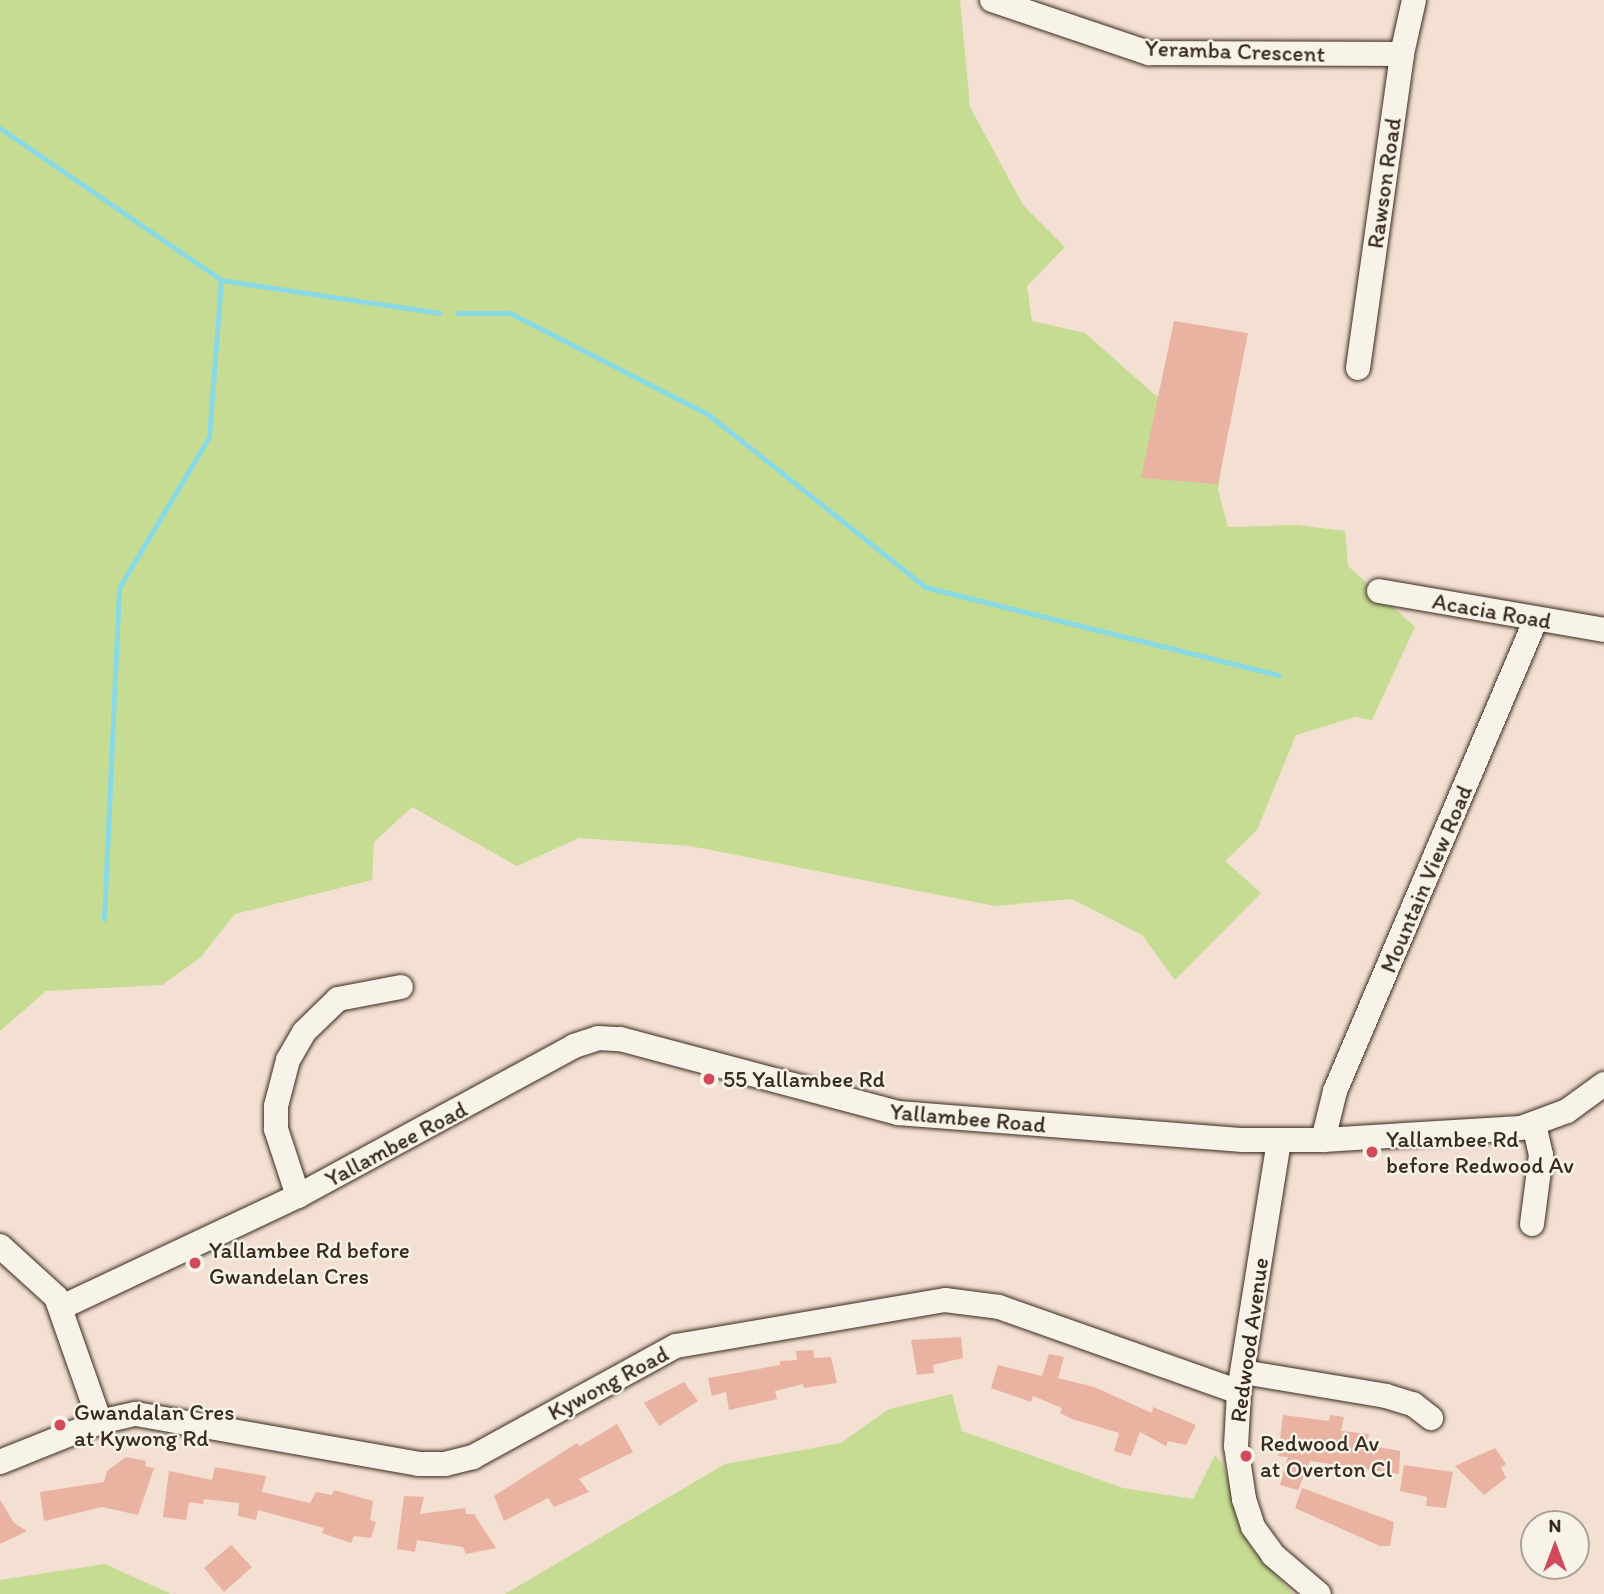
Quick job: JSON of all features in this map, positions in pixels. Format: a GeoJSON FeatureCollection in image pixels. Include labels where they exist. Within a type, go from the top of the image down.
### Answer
{"type":"FeatureCollection","features":[{"type":"Feature","properties":{"kind":"street","name":"Yeramba Crescent"},"geometry":{"type":"LineString","coordinates":[[992,0],[1149,53],[1402,54]]}},
{"type":"Feature","properties":{"kind":"street","name":"Rawson Road"},"geometry":{"type":"LineString","coordinates":[[1358,368],[1402,54],[1415,0]]}},
{"type":"Feature","properties":{"kind":"street","name":"Acacia Road"},"geometry":{"type":"LineString","coordinates":[[1379,591],[1604,630]]}},
{"type":"Feature","properties":{"kind":"street","name":"Mountain View Road"},"geometry":{"type":"LineString","coordinates":[[1323,1140],[1335,1091],[1536,619]]}},
{"type":"Feature","properties":{"kind":"street"},"geometry":{"type":"LineString","coordinates":[[298,1196],[276,1129],[276,1106],[288,1060],[304,1032],[338,999],[401,987]]}},
{"type":"Feature","properties":{"kind":"street","name":"Yallambee Road"},"geometry":{"type":"LineString","coordinates":[[62,1307],[298,1196],[574,1046],[609,1037],[898,1113],[1279,1141],[1534,1125],[1567,1111],[1604,1084]]}},
{"type":"Feature","properties":{"kind":"street"},"geometry":{"type":"LineString","coordinates":[[1532,1224],[1541,1155],[1534,1125]]}},
{"type":"Feature","properties":{"kind":"street","name":"Redwood Avenue"},"geometry":{"type":"LineString","coordinates":[[1279,1141],[1241,1382],[1239,1474],[1253,1527],[1282,1563],[1319,1594]]}},
{"type":"Feature","properties":{"kind":"street"},"geometry":{"type":"LineString","coordinates":[[0,1246],[47,1285],[62,1307],[100,1422]]}},
{"type":"Feature","properties":{"kind":"street","name":"Kywong Road"},"geometry":{"type":"LineString","coordinates":[[0,1462],[100,1422],[149,1415],[419,1464],[444,1464],[473,1457],[676,1346],[945,1300],[999,1307],[1241,1382],[1386,1395],[1413,1404],[1431,1418]]}},
{"type":"Feature","properties":{"kind":"green space"},"geometry":{"type":"Polygon","coordinates":[[[0,0],[960,0],[970,107],[1023,205],[1065,247],[1027,286],[1032,321],[1085,333],[1155,395],[1228,421],[1218,490],[1228,527],[1297,525],[1345,531],[1348,566],[1415,627],[1372,720],[1355,717],[1296,735],[1257,830],[1225,861],[1261,893],[1175,980],[1142,935],[1072,899],[995,906],[690,846],[579,838],[517,866],[412,807],[374,842],[372,880],[235,914],[200,958],[162,985],[46,991],[0,1031],[0,0]]]}},
{"type":"Feature","properties":{"kind":"green space"},"geometry":{"type":"Polygon","coordinates":[[[952,1394],[962,1431],[1123,1488],[1193,1499],[1215,1455],[1223,1465],[1249,1545],[1293,1594],[505,1594],[725,1464],[841,1443],[889,1409],[952,1394]]]}},
{"type":"Feature","properties":{"kind":"green space"},"geometry":{"type":"Polygon","coordinates":[[[105,1564],[171,1594],[0,1594],[0,1580],[105,1564]]]}},
{"type":"Feature","properties":{"kind":"building"},"geometry":{"type":"Polygon","coordinates":[[[1174,321],[1248,333],[1218,484],[1141,478],[1174,321]]]}},
{"type":"Feature","properties":{"kind":"building"},"geometry":{"type":"Polygon","coordinates":[[[961,1337],[963,1358],[933,1365],[934,1373],[917,1375],[911,1340],[961,1337]]]}},
{"type":"Feature","properties":{"kind":"building"},"geometry":{"type":"Polygon","coordinates":[[[813,1350],[814,1358],[831,1357],[837,1383],[804,1388],[803,1384],[775,1391],[777,1399],[729,1410],[726,1392],[712,1396],[708,1378],[780,1365],[780,1361],[797,1360],[796,1351],[813,1350]]]}},
{"type":"Feature","properties":{"kind":"building"},"geometry":{"type":"Polygon","coordinates":[[[1049,1354],[1064,1357],[1058,1378],[1094,1387],[1152,1413],[1153,1407],[1196,1425],[1186,1445],[1168,1441],[1166,1446],[1140,1432],[1131,1456],[1114,1451],[1119,1433],[1072,1419],[1060,1413],[1062,1408],[1033,1396],[1031,1402],[991,1388],[998,1365],[1042,1376],[1049,1354]]]}},
{"type":"Feature","properties":{"kind":"building"},"geometry":{"type":"Polygon","coordinates":[[[684,1382],[698,1401],[659,1426],[644,1403],[684,1382]]]}},
{"type":"Feature","properties":{"kind":"building"},"geometry":{"type":"Polygon","coordinates":[[[1283,1415],[1329,1421],[1330,1415],[1344,1417],[1341,1431],[1369,1434],[1367,1445],[1400,1451],[1399,1474],[1310,1461],[1298,1490],[1280,1485],[1288,1457],[1278,1456],[1283,1415]]]}},
{"type":"Feature","properties":{"kind":"building"},"geometry":{"type":"Polygon","coordinates":[[[617,1424],[633,1452],[579,1479],[589,1492],[554,1507],[548,1498],[504,1521],[494,1496],[577,1443],[580,1446],[617,1424]]]}},
{"type":"Feature","properties":{"kind":"building"},"geometry":{"type":"Polygon","coordinates":[[[1495,1448],[1506,1464],[1501,1467],[1506,1478],[1484,1495],[1455,1466],[1495,1448]]]}},
{"type":"Feature","properties":{"kind":"building"},"geometry":{"type":"Polygon","coordinates":[[[126,1457],[146,1461],[145,1466],[154,1468],[138,1515],[102,1507],[44,1521],[40,1492],[104,1482],[107,1471],[126,1457]]]}},
{"type":"Feature","properties":{"kind":"building"},"geometry":{"type":"Polygon","coordinates":[[[1404,1465],[1453,1472],[1446,1508],[1426,1506],[1427,1497],[1400,1491],[1404,1465]]]}},
{"type":"Feature","properties":{"kind":"building"},"geometry":{"type":"Polygon","coordinates":[[[215,1467],[266,1476],[262,1492],[310,1503],[316,1492],[332,1495],[334,1490],[373,1501],[370,1520],[376,1522],[371,1538],[354,1536],[351,1543],[322,1533],[324,1528],[258,1510],[256,1520],[238,1516],[239,1503],[204,1499],[203,1504],[189,1502],[186,1520],[163,1517],[169,1471],[212,1480],[215,1467]]]}},
{"type":"Feature","properties":{"kind":"building"},"geometry":{"type":"Polygon","coordinates":[[[1302,1488],[1394,1522],[1390,1546],[1380,1546],[1295,1508],[1302,1488]]]}},
{"type":"Feature","properties":{"kind":"building"},"geometry":{"type":"Polygon","coordinates":[[[404,1496],[424,1497],[420,1514],[465,1508],[466,1514],[474,1514],[496,1548],[466,1554],[463,1547],[417,1540],[415,1552],[397,1549],[404,1496]]]}},
{"type":"Feature","properties":{"kind":"building"},"geometry":{"type":"Polygon","coordinates":[[[0,1500],[14,1523],[27,1531],[0,1544],[0,1500]]]}},
{"type":"Feature","properties":{"kind":"building"},"geometry":{"type":"Polygon","coordinates":[[[231,1545],[252,1567],[224,1592],[204,1568],[231,1545]]]}},
{"type":"Feature","properties":{"kind":"waterway"},"geometry":{"type":"LineString","coordinates":[[0,128],[221,280],[440,313]]}},
{"type":"Feature","properties":{"kind":"waterway"},"geometry":{"type":"LineString","coordinates":[[104,919],[119,588],[209,437],[221,280]]}},
{"type":"Feature","properties":{"kind":"waterway"},"geometry":{"type":"LineString","coordinates":[[457,313],[510,313],[709,415],[925,587],[1279,675]]}},
{"type":"Feature","properties":{"kind":"place","name":"55 Yallambee Rd"},"geometry":{"type":"Point","coordinates":[709,1079]}},
{"type":"Feature","properties":{"kind":"place","name":"Yallambee Rd before Redwood Av"},"geometry":{"type":"Point","coordinates":[1372,1152]}},
{"type":"Feature","properties":{"kind":"place","name":"Yallambee Rd before Gwandelan Cres"},"geometry":{"type":"Point","coordinates":[195,1263]}},
{"type":"Feature","properties":{"kind":"place","name":"Gwandalan Cres at Kywong Rd"},"geometry":{"type":"Point","coordinates":[60,1425]}},
{"type":"Feature","properties":{"kind":"place","name":"Redwood Av at Overton Cl"},"geometry":{"type":"Point","coordinates":[1246,1456]}}]}
